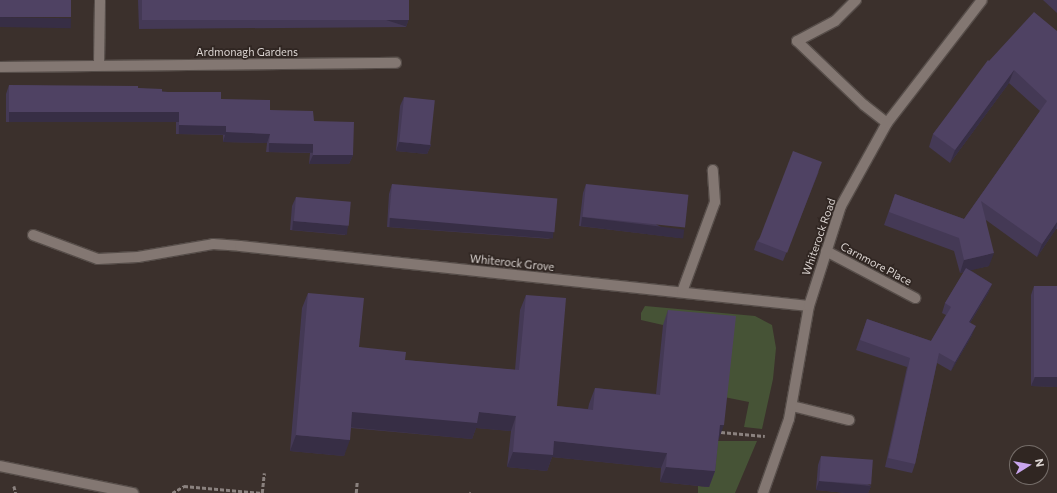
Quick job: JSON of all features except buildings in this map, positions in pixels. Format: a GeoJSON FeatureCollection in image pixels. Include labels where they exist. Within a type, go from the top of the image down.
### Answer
{"type":"FeatureCollection","features":[{"type":"Feature","properties":{"kind":"street"},"geometry":{"type":"LineString","coordinates":[[99,65],[100,0]]}},
{"type":"Feature","properties":{"kind":"street"},"geometry":{"type":"LineString","coordinates":[[856,0],[835,21],[796,41],[864,105],[887,123]]}},
{"type":"Feature","properties":{"kind":"street","name":"Whiterock Road"},"geometry":{"type":"LineString","coordinates":[[763,493],[783,437],[792,406],[809,306],[841,206],[887,123],[982,0]]}},
{"type":"Feature","properties":{"kind":"street","name":"Ardmonagh Gardens"},"geometry":{"type":"LineString","coordinates":[[0,67],[396,63]]}},
{"type":"Feature","properties":{"kind":"street"},"geometry":{"type":"LineString","coordinates":[[682,292],[715,202],[713,170]]}},
{"type":"Feature","properties":{"kind":"street","name":"Whiterock Grove"},"geometry":{"type":"LineString","coordinates":[[33,234],[98,259],[138,257],[213,244],[809,306]]}},
{"type":"Feature","properties":{"kind":"street","name":"Carnmore Place"},"geometry":{"type":"LineString","coordinates":[[826,251],[915,298]]}},
{"type":"Feature","properties":{"kind":"street"},"geometry":{"type":"LineString","coordinates":[[792,406],[849,420]]}},
{"type":"Feature","properties":{"kind":"street"},"geometry":{"type":"LineString","coordinates":[[0,466],[133,493]]}},
{"type":"Feature","properties":{"kind":"path"},"geometry":{"type":"LineString","coordinates":[[721,432],[783,437]]}},
{"type":"Feature","properties":{"kind":"path"},"geometry":{"type":"LineString","coordinates":[[172,493],[184,486],[263,493],[264,473]]}},
{"type":"Feature","properties":{"kind":"path"},"geometry":{"type":"LineString","coordinates":[[356,493],[357,481]]}},
{"type":"Feature","properties":{"kind":"green space"},"geometry":{"type":"Polygon","coordinates":[[[645,306],[755,316],[772,325],[776,348],[773,379],[762,429],[744,427],[749,402],[724,397],[730,332],[663,325],[641,320],[641,313],[645,306]]]}},
{"type":"Feature","properties":{"kind":"green space"},"geometry":{"type":"Polygon","coordinates":[[[714,441],[757,441],[735,493],[698,493],[698,486],[709,487],[714,441]]]}}]}
